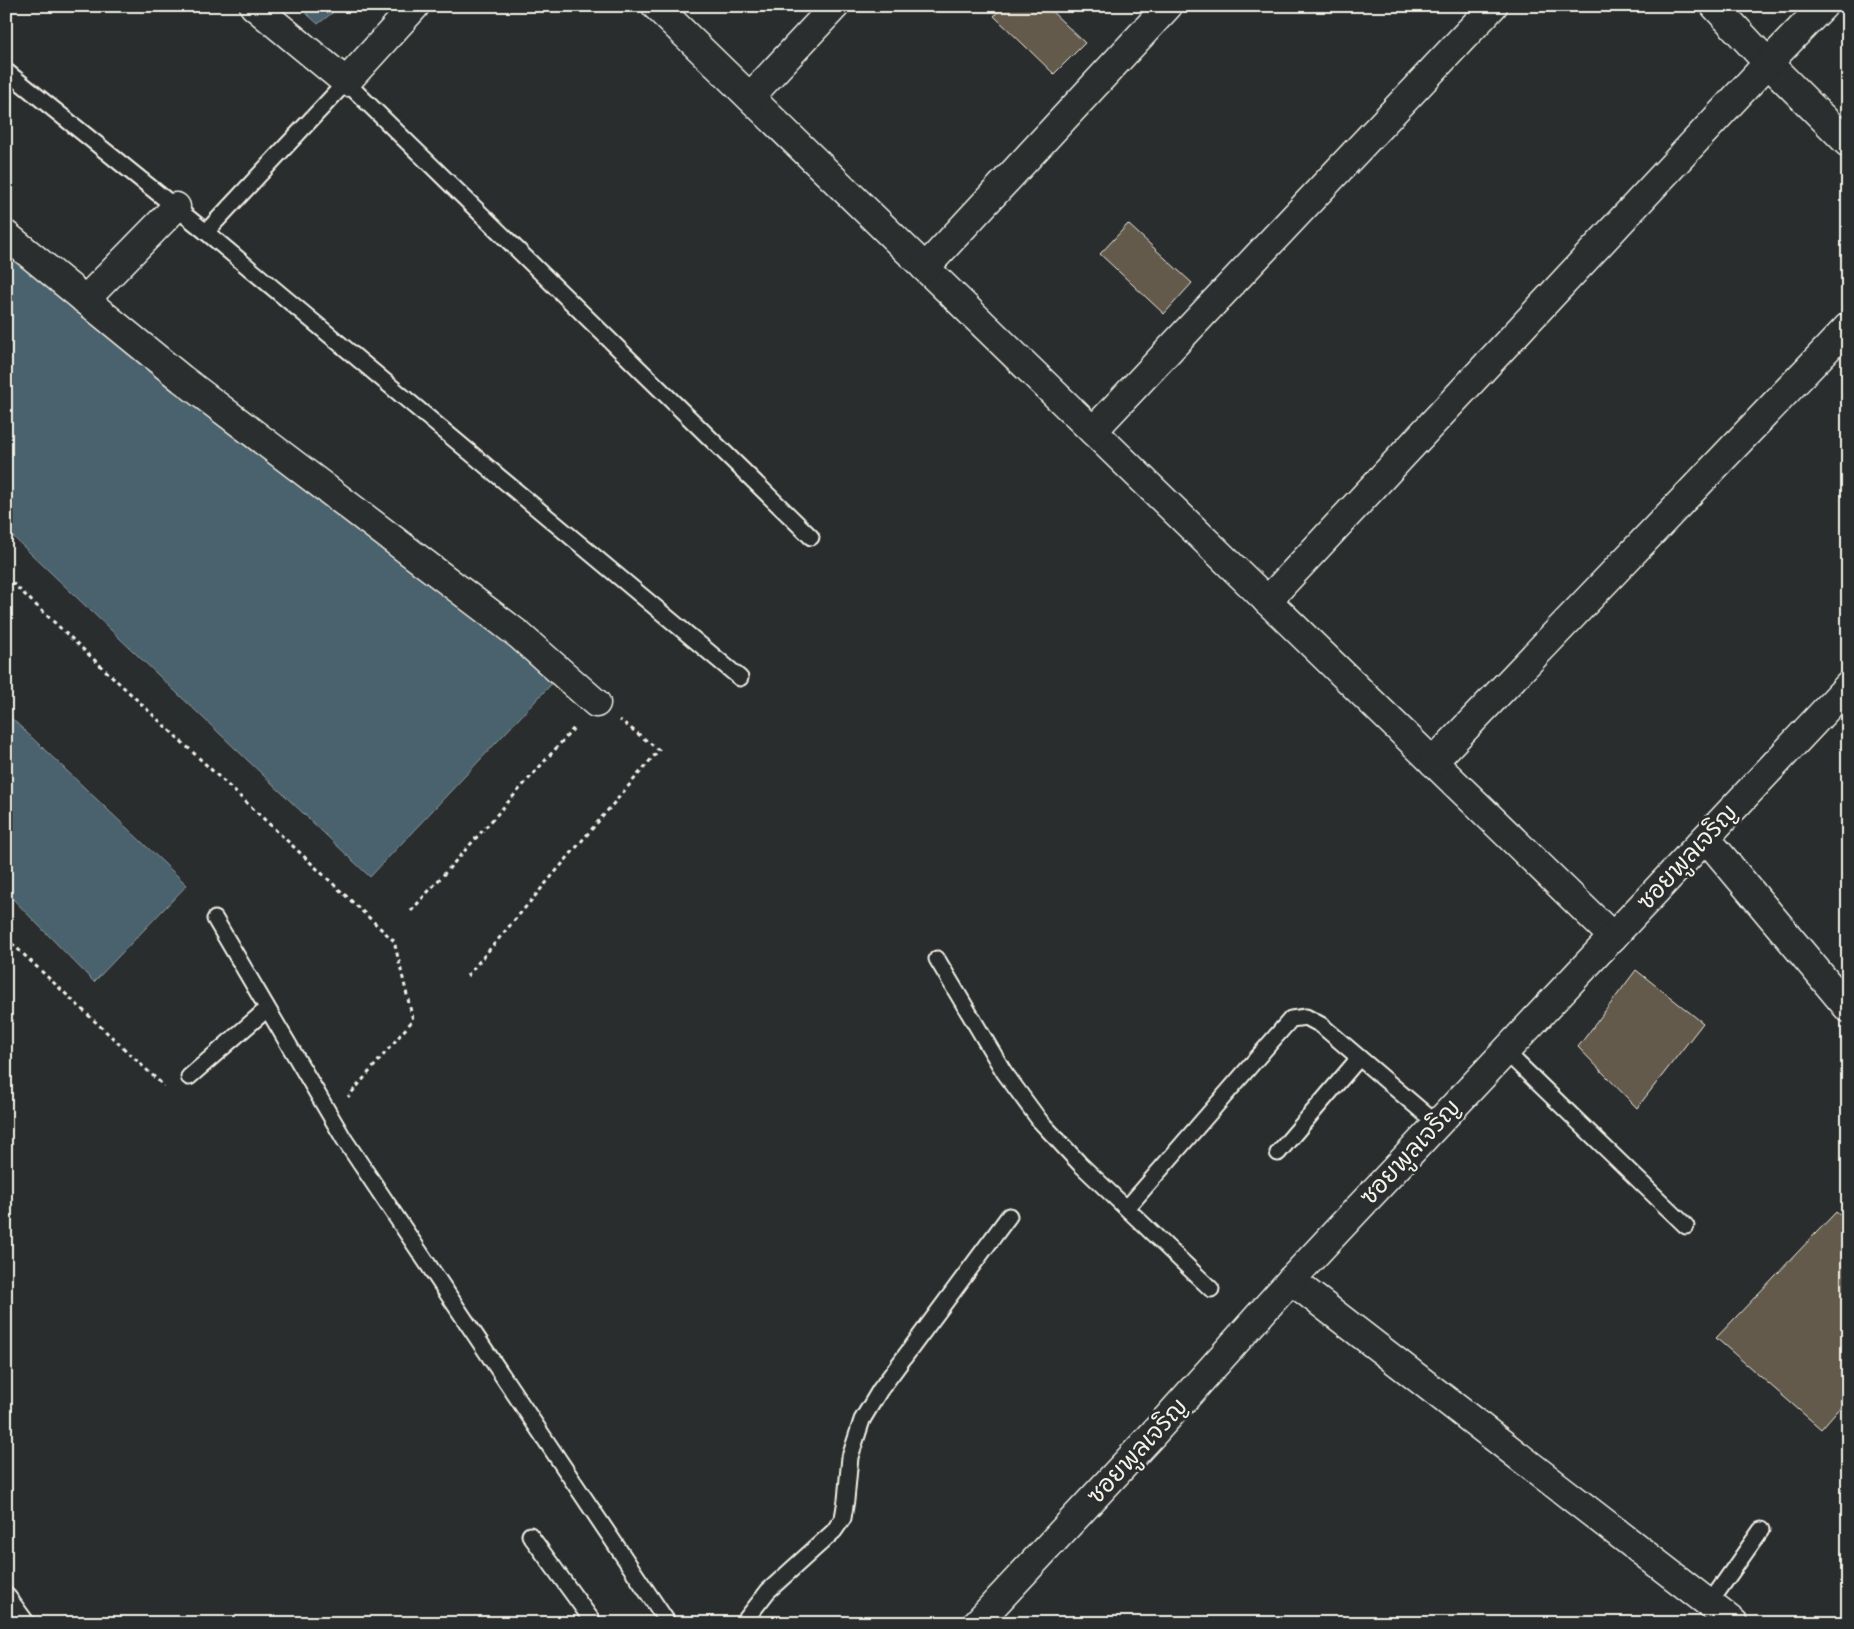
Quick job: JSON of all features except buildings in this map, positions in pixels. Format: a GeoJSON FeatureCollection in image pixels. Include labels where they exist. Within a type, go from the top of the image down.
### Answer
{"type":"FeatureCollection","features":[{"type":"Feature","properties":{"kind":"street"},"geometry":{"type":"LineString","coordinates":[[254,6],[346,82],[414,6]]}},
{"type":"Feature","properties":{"kind":"street"},"geometry":{"type":"LineString","coordinates":[[656,6],[1613,937]]}},
{"type":"Feature","properties":{"kind":"street"},"geometry":{"type":"LineString","coordinates":[[750,97],[835,6]]}},
{"type":"Feature","properties":{"kind":"street"},"geometry":{"type":"LineString","coordinates":[[925,268],[1168,6]]}},
{"type":"Feature","properties":{"kind":"street"},"geometry":{"type":"LineString","coordinates":[[1093,431],[1493,6]]}},
{"type":"Feature","properties":{"kind":"street"},"geometry":{"type":"LineString","coordinates":[[1715,6],[1768,64],[1848,142]]}},
{"type":"Feature","properties":{"kind":"street"},"geometry":{"type":"LineString","coordinates":[[1267,601],[1824,6]]}},
{"type":"Feature","properties":{"kind":"street"},"geometry":{"type":"LineString","coordinates":[[85,300],[176,207]]}},
{"type":"Feature","properties":{"kind":"street"},"geometry":{"type":"LineString","coordinates":[[6,235],[182,379],[519,635],[596,703]]}},
{"type":"Feature","properties":{"kind":"street"},"geometry":{"type":"LineString","coordinates":[[1433,762],[1848,327]]}},
{"type":"Feature","properties":{"kind":"street","name":"ซอยพูลเจริญ"},"geometry":{"type":"LineString","coordinates":[[977,1623],[1291,1280],[1848,686]]}},
{"type":"Feature","properties":{"kind":"street"},"geometry":{"type":"LineString","coordinates":[[1706,838],[1848,1008]]}},
{"type":"Feature","properties":{"kind":"street"},"geometry":{"type":"LineString","coordinates":[[1291,1280],[1734,1623]]}},
{"type":"Feature","properties":{"kind":"lane"},"geometry":{"type":"LineString","coordinates":[[6,71],[176,207],[740,678]]}},
{"type":"Feature","properties":{"kind":"lane"},"geometry":{"type":"LineString","coordinates":[[206,232],[346,82],[811,537]]}},
{"type":"Feature","properties":{"kind":"lane"},"geometry":{"type":"LineString","coordinates":[[215,918],[344,1138],[668,1623]]}},
{"type":"Feature","properties":{"kind":"lane"},"geometry":{"type":"LineString","coordinates":[[937,959],[1004,1072],[1040,1120],[1080,1164],[1211,1289]]}},
{"type":"Feature","properties":{"kind":"lane"},"geometry":{"type":"LineString","coordinates":[[189,1077],[267,1009]]}},
{"type":"Feature","properties":{"kind":"lane"},"geometry":{"type":"LineString","coordinates":[[1127,1208],[1291,1019],[1306,1017],[1321,1025],[1437,1124]]}},
{"type":"Feature","properties":{"kind":"lane"},"geometry":{"type":"LineString","coordinates":[[1505,1051],[1686,1226]]}},
{"type":"Feature","properties":{"kind":"lane"},"geometry":{"type":"LineString","coordinates":[[1278,1153],[1359,1058]]}},
{"type":"Feature","properties":{"kind":"lane"},"geometry":{"type":"LineString","coordinates":[[743,1623],[768,1591],[834,1531],[843,1518],[850,1457],[862,1420],[880,1390],[1008,1216]]}},
{"type":"Feature","properties":{"kind":"lane"},"geometry":{"type":"LineString","coordinates":[[1709,1604],[1760,1530]]}},
{"type":"Feature","properties":{"kind":"lane"},"geometry":{"type":"LineString","coordinates":[[530,1535],[594,1623]]}},
{"type":"Feature","properties":{"kind":"lane"},"geometry":{"type":"LineString","coordinates":[[6,1594],[27,1623]]}},
{"type":"Feature","properties":{"kind":"path"},"geometry":{"type":"LineString","coordinates":[[6,576],[394,941],[413,1020],[331,1116]]}},
{"type":"Feature","properties":{"kind":"path"},"geometry":{"type":"LineString","coordinates":[[411,911],[596,703],[659,750],[467,976]]}},
{"type":"Feature","properties":{"kind":"path"},"geometry":{"type":"LineString","coordinates":[[6,938],[167,1088],[189,1077]]}},
{"type":"Feature","properties":{"kind":"water"},"geometry":{"type":"Polygon","coordinates":[[[298,6],[341,6],[318,24],[298,6]]]}},
{"type":"Feature","properties":{"kind":"water"},"geometry":{"type":"Polygon","coordinates":[[[6,253],[558,677],[370,877],[6,530],[6,253]]]}},
{"type":"Feature","properties":{"kind":"water"},"geometry":{"type":"Polygon","coordinates":[[[6,713],[187,885],[94,982],[6,892],[6,713]]]}}]}
